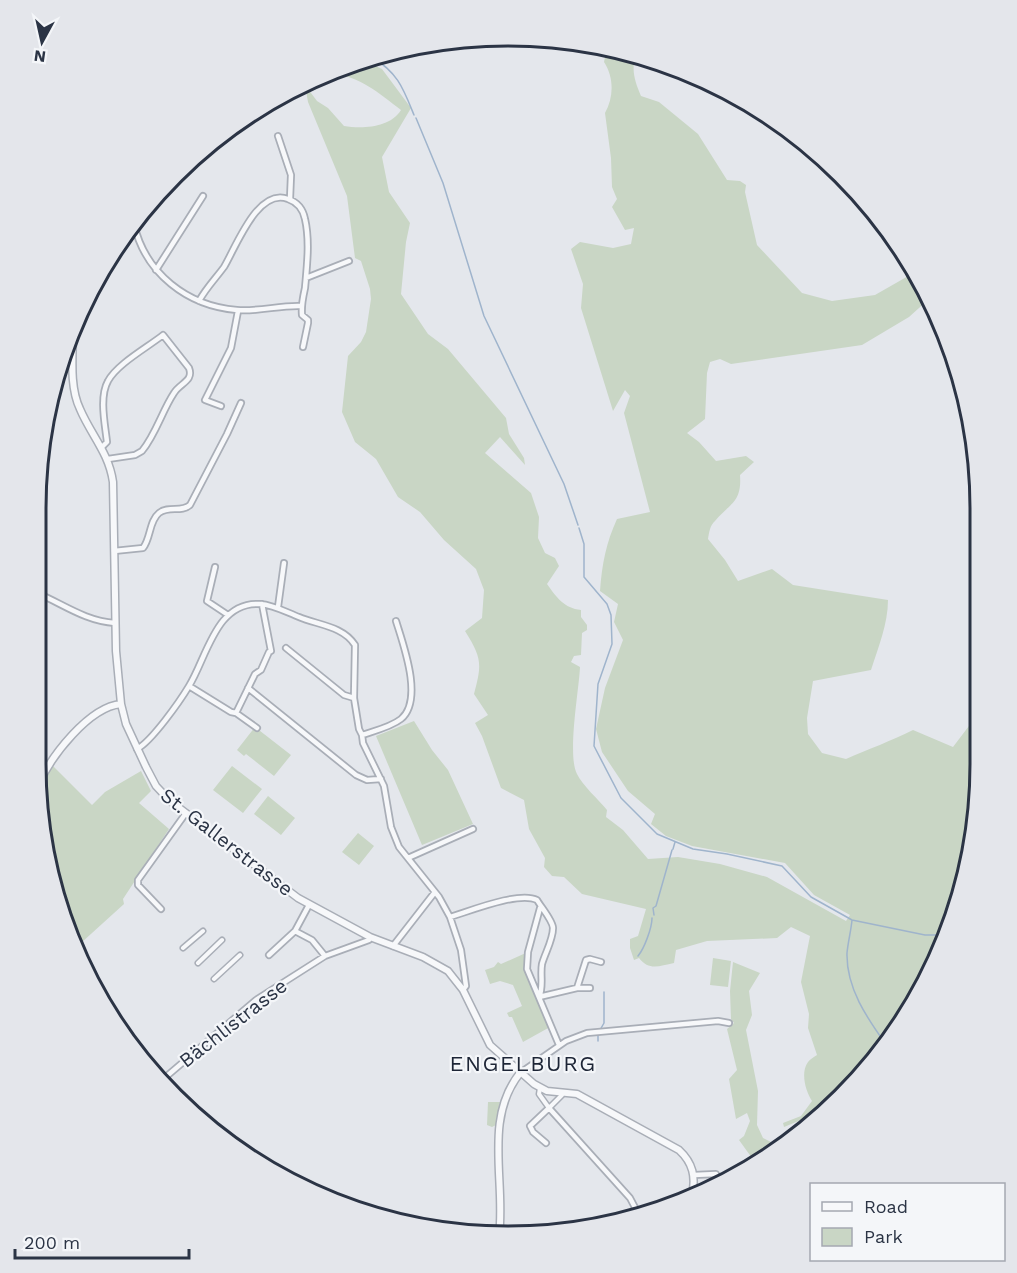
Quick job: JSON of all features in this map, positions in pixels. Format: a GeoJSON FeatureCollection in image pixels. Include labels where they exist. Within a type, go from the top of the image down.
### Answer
{"type":"FeatureCollection","features":[{"type":"Feature","properties":{"kind":"street"},"geometry":{"type":"LineString","coordinates":[[278,136],[291,175],[290,199]]}},
{"type":"Feature","properties":{"kind":"street"},"geometry":{"type":"LineString","coordinates":[[156,270],[203,196]]}},
{"type":"Feature","properties":{"kind":"street"},"geometry":{"type":"LineString","coordinates":[[199,300],[223,268],[260,207],[276,198],[290,199],[298,205],[305,219],[308,248],[301,306],[302,315],[308,320],[303,347]]}},
{"type":"Feature","properties":{"kind":"street"},"geometry":{"type":"LineString","coordinates":[[137,234],[142,251],[156,270],[176,288],[199,300],[238,311],[301,306]]}},
{"type":"Feature","properties":{"kind":"street"},"geometry":{"type":"LineString","coordinates":[[306,279],[349,261]]}},
{"type":"Feature","properties":{"kind":"street"},"geometry":{"type":"LineString","coordinates":[[221,406],[204,400],[231,348],[238,311]]}},
{"type":"Feature","properties":{"kind":"street"},"geometry":{"type":"LineString","coordinates":[[101,448],[106,444],[105,394],[109,379],[117,369],[163,335],[189,368],[189,378],[174,391],[142,451],[135,455],[108,459]]}},
{"type":"Feature","properties":{"kind":"street","name":"St. Gallerstrasse"},"geometry":{"type":"LineString","coordinates":[[74,352],[75,396],[79,408],[108,459],[113,482],[115,623],[121,704],[126,724],[156,786],[186,813],[256,864],[287,890],[309,904],[370,937],[423,957],[442,967],[453,976],[463,990],[490,1045],[540,1088]]}},
{"type":"Feature","properties":{"kind":"street"},"geometry":{"type":"LineString","coordinates":[[113,551],[143,548],[149,539],[154,519],[159,513],[168,509],[182,510],[190,505],[225,440],[241,403]]}},
{"type":"Feature","properties":{"kind":"street"},"geometry":{"type":"LineString","coordinates":[[278,607],[284,563]]}},
{"type":"Feature","properties":{"kind":"street"},"geometry":{"type":"LineString","coordinates":[[215,567],[207,601],[228,615]]}},
{"type":"Feature","properties":{"kind":"street"},"geometry":{"type":"LineString","coordinates":[[46,597],[65,609],[88,618],[115,623]]}},
{"type":"Feature","properties":{"kind":"street"},"geometry":{"type":"LineString","coordinates":[[236,713],[255,674],[261,670],[271,651],[262,604]]}},
{"type":"Feature","properties":{"kind":"street"},"geometry":{"type":"LineString","coordinates":[[137,749],[148,742],[189,686],[216,630],[228,615],[246,606],[262,604],[278,607],[299,618],[339,631],[353,641],[356,654],[354,698],[363,743],[381,779],[396,840],[435,892],[450,917],[461,950],[466,986],[463,990]]}},
{"type":"Feature","properties":{"kind":"street"},"geometry":{"type":"LineString","coordinates":[[362,735],[400,721],[409,707],[411,686],[409,664],[396,621]]}},
{"type":"Feature","properties":{"kind":"street"},"geometry":{"type":"LineString","coordinates":[[285,648],[344,695],[354,698]]}},
{"type":"Feature","properties":{"kind":"street"},"geometry":{"type":"LineString","coordinates":[[189,686],[236,713],[256,728]]}},
{"type":"Feature","properties":{"kind":"street"},"geometry":{"type":"LineString","coordinates":[[248,688],[356,775],[367,780],[381,779]]}},
{"type":"Feature","properties":{"kind":"street"},"geometry":{"type":"LineString","coordinates":[[46,770],[55,754],[69,738],[105,707],[121,704]]}},
{"type":"Feature","properties":{"kind":"street"},"geometry":{"type":"LineString","coordinates":[[161,909],[138,885],[139,879],[186,813]]}},
{"type":"Feature","properties":{"kind":"street"},"geometry":{"type":"LineString","coordinates":[[408,858],[473,829]]}},
{"type":"Feature","properties":{"kind":"street"},"geometry":{"type":"LineString","coordinates":[[393,946],[435,892]]}},
{"type":"Feature","properties":{"kind":"street"},"geometry":{"type":"LineString","coordinates":[[450,917],[526,897],[537,900],[540,908],[550,919],[553,929],[542,966],[539,997]]}},
{"type":"Feature","properties":{"kind":"street"},"geometry":{"type":"LineString","coordinates":[[269,955],[295,931],[309,904]]}},
{"type":"Feature","properties":{"kind":"street"},"geometry":{"type":"LineString","coordinates":[[540,908],[526,965],[560,1045]]}},
{"type":"Feature","properties":{"kind":"street"},"geometry":{"type":"LineString","coordinates":[[183,948],[203,931]]}},
{"type":"Feature","properties":{"kind":"street"},"geometry":{"type":"LineString","coordinates":[[295,931],[312,940],[325,956]]}},
{"type":"Feature","properties":{"kind":"street","name":"Bächlistrasse"},"geometry":{"type":"LineString","coordinates":[[167,1076],[256,1000],[325,956],[369,940],[370,937]]}},
{"type":"Feature","properties":{"kind":"street"},"geometry":{"type":"LineString","coordinates":[[198,963],[222,940]]}},
{"type":"Feature","properties":{"kind":"street"},"geometry":{"type":"LineString","coordinates":[[214,979],[240,955]]}},
{"type":"Feature","properties":{"kind":"street"},"geometry":{"type":"LineString","coordinates":[[577,988],[586,960],[601,962]]}},
{"type":"Feature","properties":{"kind":"street"},"geometry":{"type":"LineString","coordinates":[[539,997],[577,988],[590,988]]}},
{"type":"Feature","properties":{"kind":"street"},"geometry":{"type":"LineString","coordinates":[[499,1226],[500,1117],[505,1101],[520,1073],[560,1045],[587,1034],[718,1021],[729,1023]]}},
{"type":"Feature","properties":{"kind":"street"},"geometry":{"type":"LineString","coordinates":[[635,1209],[630,1198],[549,1108],[538,1091],[540,1088],[580,1096],[679,1150],[689,1162],[694,1175],[693,1188]]}},
{"type":"Feature","properties":{"kind":"street"},"geometry":{"type":"LineString","coordinates":[[546,1143],[533,1132],[530,1126],[562,1095],[562,1091]]}},
{"type":"Feature","properties":{"kind":"street"},"geometry":{"type":"LineString","coordinates":[[694,1175],[716,1174],[717,1177]]}},
{"type":"Feature","properties":{"kind":"green space"},"geometry":{"type":"Polygon","coordinates":[[[605,56],[635,64],[635,80],[641,96],[659,102],[698,134],[727,180],[740,181],[746,185],[745,192],[757,245],[802,293],[832,301],[875,295],[908,276],[923,304],[909,317],[862,345],[731,364],[720,359],[710,362],[707,373],[705,419],[687,433],[699,442],[716,461],[746,456],[754,462],[740,475],[737,497],[713,523],[708,539],[738,581],[772,569],[793,585],[888,600],[884,627],[871,670],[813,681],[807,718],[808,734],[822,753],[846,759],[913,730],[953,747],[970,725],[970,795],[962,855],[946,913],[923,969],[893,1021],[856,1069],[802,1121],[784,1127],[783,1123],[801,1116],[812,1101],[806,1088],[804,1071],[808,1062],[817,1055],[808,1028],[809,1014],[801,982],[810,936],[791,927],[777,938],[707,941],[676,950],[674,963],[651,966],[639,958],[634,960],[630,948],[630,939],[638,936],[646,909],[582,894],[564,877],[552,876],[544,867],[545,858],[529,829],[524,800],[501,788],[475,723],[488,715],[474,694],[479,661],[475,648],[465,631],[482,618],[484,590],[476,569],[444,540],[420,512],[398,497],[376,459],[355,442],[342,412],[348,356],[361,342],[366,332],[371,299],[370,289],[361,261],[355,258],[347,196],[308,102],[306,93],[310,91],[344,126],[367,127],[383,124],[390,121],[401,110],[377,92],[346,76],[376,66],[382,69],[411,108],[382,157],[389,192],[410,223],[401,294],[428,334],[448,349],[506,418],[509,434],[524,458],[525,465],[500,437],[485,453],[531,493],[539,517],[538,538],[545,553],[555,558],[559,566],[547,584],[565,605],[581,610],[581,617],[587,625],[587,630],[582,633],[581,655],[574,656],[571,662],[580,667],[573,752],[574,765],[579,778],[607,810],[606,817],[623,830],[648,859],[678,857],[720,864],[767,877],[846,921],[850,915],[814,895],[785,863],[692,846],[666,836],[651,824],[655,814],[628,791],[602,752],[596,729],[605,688],[623,640],[614,622],[618,604],[600,591],[603,563],[617,519],[650,512],[624,413],[630,396],[625,390],[613,411],[581,308],[583,284],[571,249],[580,242],[613,248],[631,244],[634,228],[625,230],[612,207],[617,199],[612,187],[605,113],[612,87],[610,74],[604,62],[605,56]]]}},
{"type":"Feature","properties":{"kind":"green space"},"geometry":{"type":"Polygon","coordinates":[[[414,721],[448,770],[473,824],[422,845],[376,736],[414,721]]]}},
{"type":"Feature","properties":{"kind":"green space"},"geometry":{"type":"Polygon","coordinates":[[[255,727],[291,755],[274,776],[246,754],[244,756],[237,750],[255,727]]]}},
{"type":"Feature","properties":{"kind":"green space"},"geometry":{"type":"Polygon","coordinates":[[[52,765],[92,805],[105,792],[141,771],[151,791],[139,803],[169,829],[123,899],[124,904],[82,942],[71,913],[55,855],[46,778],[52,765]]]}},
{"type":"Feature","properties":{"kind":"green space"},"geometry":{"type":"Polygon","coordinates":[[[232,766],[262,789],[243,813],[213,790],[232,766]]]}},
{"type":"Feature","properties":{"kind":"green space"},"geometry":{"type":"Polygon","coordinates":[[[268,796],[295,818],[281,835],[254,814],[268,796]]]}},
{"type":"Feature","properties":{"kind":"green space"},"geometry":{"type":"Polygon","coordinates":[[[358,833],[374,846],[359,865],[342,852],[358,833]]]}},
{"type":"Feature","properties":{"kind":"green space"},"geometry":{"type":"Polygon","coordinates":[[[528,952],[528,968],[550,1027],[523,1042],[512,1017],[509,1017],[507,1013],[522,1006],[513,985],[500,981],[490,984],[485,970],[494,967],[498,962],[501,964],[528,952]]]}},
{"type":"Feature","properties":{"kind":"green space"},"geometry":{"type":"Polygon","coordinates":[[[713,958],[731,961],[728,987],[710,985],[713,958]]]}},
{"type":"Feature","properties":{"kind":"green space"},"geometry":{"type":"Polygon","coordinates":[[[733,962],[760,973],[749,991],[752,1015],[746,1030],[758,1091],[757,1125],[763,1138],[773,1143],[752,1158],[739,1140],[744,1136],[750,1121],[747,1113],[736,1119],[729,1079],[737,1070],[727,1029],[734,1023],[731,1019],[730,991],[733,962]]]}},
{"type":"Feature","properties":{"kind":"green space"},"geometry":{"type":"Polygon","coordinates":[[[488,1102],[500,1102],[496,1125],[492,1127],[487,1125],[488,1102]]]}},
{"type":"Feature","properties":{"kind":"waterway"},"geometry":{"type":"LineString","coordinates":[[382,64],[399,82],[414,115]]}},
{"type":"Feature","properties":{"kind":"waterway"},"geometry":{"type":"LineString","coordinates":[[416,118],[443,183],[484,316],[564,484],[578,525]]}},
{"type":"Feature","properties":{"kind":"waterway"},"geometry":{"type":"LineString","coordinates":[[579,528],[584,544],[584,577],[607,604],[611,615],[612,644],[598,684],[594,746],[621,798],[657,834],[693,849],[782,866],[811,897],[852,920],[925,935],[937,935]]}},
{"type":"Feature","properties":{"kind":"waterway"},"geometry":{"type":"LineString","coordinates":[[673,849],[675,842]]}},
{"type":"Feature","properties":{"kind":"waterway"},"geometry":{"type":"LineString","coordinates":[[654,915],[653,908],[656,906],[672,850]]}},
{"type":"Feature","properties":{"kind":"waterway"},"geometry":{"type":"LineString","coordinates":[[638,956],[643,949],[652,918]]}},
{"type":"Feature","properties":{"kind":"waterway"},"geometry":{"type":"LineString","coordinates":[[852,920],[847,953],[850,978],[859,1002],[881,1037]]}},
{"type":"Feature","properties":{"kind":"waterway"},"geometry":{"type":"LineString","coordinates":[[600,1030],[604,1023],[604,992]]}},
{"type":"Feature","properties":{"kind":"waterway"},"geometry":{"type":"LineString","coordinates":[[598,1036],[598,1041]]}},
{"type":"Feature","properties":{"kind":"waterway"},"geometry":{"type":"LineString","coordinates":[[855,1070],[858,1067]]}},
{"type":"Feature","properties":{"kind":"district","name":"ENGELBURG"},"geometry":{"type":"Point","coordinates":[523,1063]}}]}
